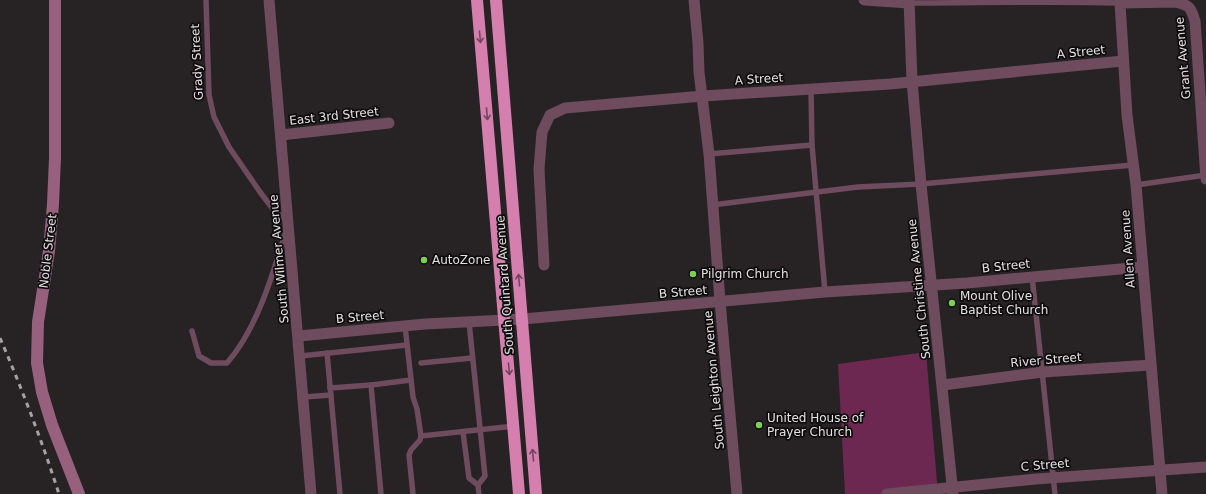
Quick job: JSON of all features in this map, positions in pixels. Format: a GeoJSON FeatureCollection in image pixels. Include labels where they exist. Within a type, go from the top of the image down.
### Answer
{"type":"FeatureCollection","features":[{"type":"Feature","properties":{"kind":"highway","name":"South Quintard Avenue"},"geometry":{"type":"LineString","coordinates":[[477,0],[519,494]]}},
{"type":"Feature","properties":{"kind":"highway","name":"South Quintard Avenue"},"geometry":{"type":"LineString","coordinates":[[496,0],[536,494]]}},
{"type":"Feature","properties":{"kind":"main road","name":"Noble Street"},"geometry":{"type":"LineString","coordinates":[[55,0],[54,197],[49,251],[38,322],[37,363],[42,392],[52,426],[79,494]]}},
{"type":"Feature","properties":{"kind":"street","name":"South Wilmer Avenue"},"geometry":{"type":"LineString","coordinates":[[269,0],[299,336],[311,494]]}},
{"type":"Feature","properties":{"kind":"street","name":"South Leighton Avenue"},"geometry":{"type":"LineString","coordinates":[[694,0],[699,72],[709,154],[737,494]]}},
{"type":"Feature","properties":{"kind":"street"},"geometry":{"type":"LineString","coordinates":[[864,0],[909,1]]}},
{"type":"Feature","properties":{"kind":"street","name":"South Christine Avenue"},"geometry":{"type":"LineString","coordinates":[[909,1],[912,81],[921,184],[953,491]]}},
{"type":"Feature","properties":{"kind":"street","name":"Grant Avenue"},"geometry":{"type":"LineString","coordinates":[[1120,3],[1176,2],[1185,4],[1192,10],[1206,179]]}},
{"type":"Feature","properties":{"kind":"street","name":"Allen Avenue"},"geometry":{"type":"LineString","coordinates":[[1120,3],[1127,116],[1136,185],[1145,313],[1162,494]]}},
{"type":"Feature","properties":{"kind":"street","name":"A Street"},"geometry":{"type":"LineString","coordinates":[[544,265],[539,169],[542,132],[550,115],[565,108],[811,88],[890,84],[1123,61]]}},
{"type":"Feature","properties":{"kind":"street","name":"East 3rd Street"},"geometry":{"type":"LineString","coordinates":[[281,135],[389,123]]}},
{"type":"Feature","properties":{"kind":"street","name":"B Street"},"geometry":{"type":"LineString","coordinates":[[299,336],[405,326],[523,319],[825,292],[932,285],[1142,267]]}},
{"type":"Feature","properties":{"kind":"street","name":"River Street"},"geometry":{"type":"LineString","coordinates":[[942,385],[1043,372],[1151,365]]}},
{"type":"Feature","properties":{"kind":"street","name":"C Street"},"geometry":{"type":"LineString","coordinates":[[887,494],[953,491],[1054,478],[1206,467]]}},
{"type":"Feature","properties":{"kind":"lane","name":"Grady Street"},"geometry":{"type":"LineString","coordinates":[[206,0],[209,95],[214,117],[229,147],[260,192],[273,209],[288,222]]}},
{"type":"Feature","properties":{"kind":"lane"},"geometry":{"type":"LineString","coordinates":[[909,1],[1120,3]]}},
{"type":"Feature","properties":{"kind":"lane"},"geometry":{"type":"LineString","coordinates":[[811,88],[812,145],[825,292]]}},
{"type":"Feature","properties":{"kind":"lane"},"geometry":{"type":"LineString","coordinates":[[709,154],[812,145]]}},
{"type":"Feature","properties":{"kind":"lane"},"geometry":{"type":"LineString","coordinates":[[712,205],[858,187],[921,184],[1133,165]]}},
{"type":"Feature","properties":{"kind":"lane"},"geometry":{"type":"LineString","coordinates":[[1136,185],[1206,175]]}},
{"type":"Feature","properties":{"kind":"lane"},"geometry":{"type":"LineString","coordinates":[[192,331],[199,356],[211,363],[227,363],[234,355],[252,325],[275,268],[288,222]]}},
{"type":"Feature","properties":{"kind":"lane"},"geometry":{"type":"LineString","coordinates":[[1032,276],[1055,494]]}},
{"type":"Feature","properties":{"kind":"lane"},"geometry":{"type":"LineString","coordinates":[[469,322],[485,476],[478,485],[479,494]]}},
{"type":"Feature","properties":{"kind":"lane"},"geometry":{"type":"LineString","coordinates":[[405,326],[413,397],[417,409],[421,436],[420,440],[411,450],[409,455],[413,494]]}},
{"type":"Feature","properties":{"kind":"lane"},"geometry":{"type":"LineString","coordinates":[[300,356],[407,345]]}},
{"type":"Feature","properties":{"kind":"lane"},"geometry":{"type":"LineString","coordinates":[[327,354],[340,494]]}},
{"type":"Feature","properties":{"kind":"lane"},"geometry":{"type":"LineString","coordinates":[[421,363],[472,358]]}},
{"type":"Feature","properties":{"kind":"lane"},"geometry":{"type":"LineString","coordinates":[[330,388],[411,380]]}},
{"type":"Feature","properties":{"kind":"lane"},"geometry":{"type":"LineString","coordinates":[[371,385],[381,494]]}},
{"type":"Feature","properties":{"kind":"lane"},"geometry":{"type":"LineString","coordinates":[[304,398],[331,395]]}},
{"type":"Feature","properties":{"kind":"lane"},"geometry":{"type":"LineString","coordinates":[[421,436],[514,426]]}},
{"type":"Feature","properties":{"kind":"lane"},"geometry":{"type":"LineString","coordinates":[[463,432],[468,478],[478,485]]}},
{"type":"Feature","properties":{"kind":"shaded area"},"geometry":{"type":"Polygon","coordinates":[[[926,352],[938,494],[845,494],[838,364],[926,352]]]}},
{"type":"Feature","properties":{"kind":"railway"},"geometry":{"type":"LineString","coordinates":[[0,338],[46,454],[59,494]]}},
{"type":"Feature","properties":{"kind":"place","name":"AutoZone"},"geometry":{"type":"Point","coordinates":[424,260]}},
{"type":"Feature","properties":{"kind":"place","name":"Pilgrim Church"},"geometry":{"type":"Point","coordinates":[693,274]}},
{"type":"Feature","properties":{"kind":"place","name":"Mount Olive Baptist Church"},"geometry":{"type":"Point","coordinates":[952,303]}},
{"type":"Feature","properties":{"kind":"place","name":"United House of Prayer Church"},"geometry":{"type":"Point","coordinates":[759,425]}}]}
